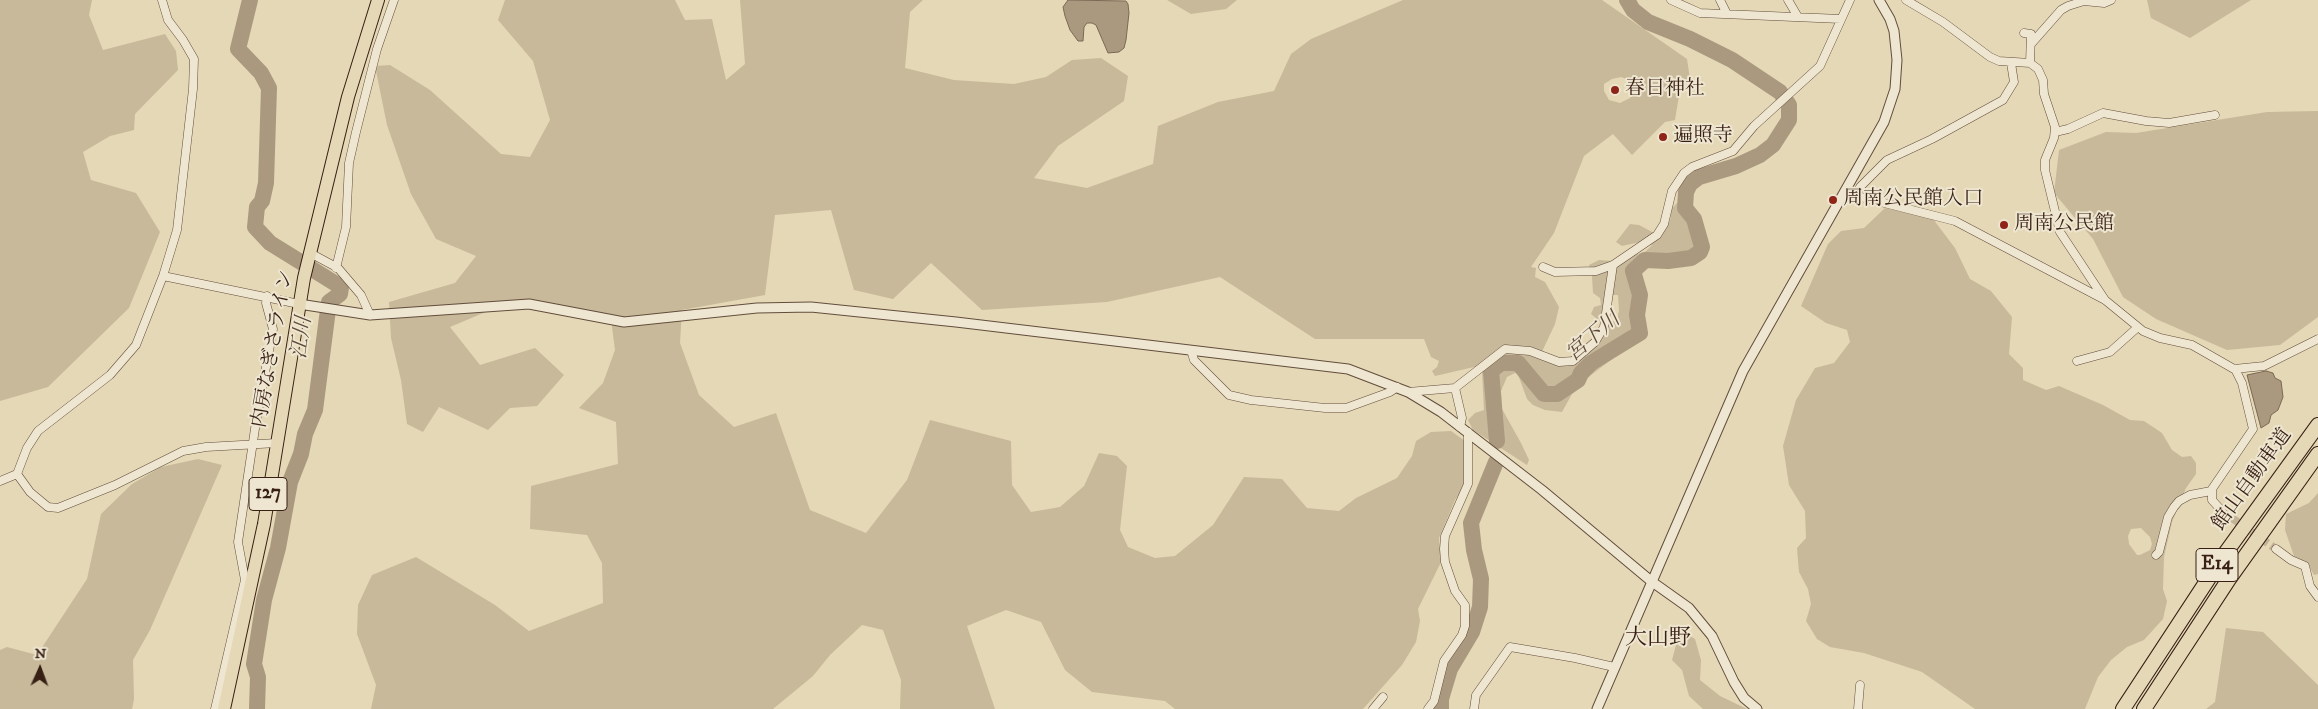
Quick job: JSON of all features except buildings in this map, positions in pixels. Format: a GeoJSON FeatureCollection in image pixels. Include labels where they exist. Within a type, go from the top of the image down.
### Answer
{"type":"FeatureCollection","features":[{"type":"Feature","properties":{"kind":"highway","name":"内房なぎさライン"},"geometry":{"type":"LineString","coordinates":[[224,709],[264,524],[304,278],[348,97],[378,0]]}},
{"type":"Feature","properties":{"kind":"highway","name":"館山自動車道"},"geometry":{"type":"LineString","coordinates":[[2122,709],[2224,555],[2318,425]]}},
{"type":"Feature","properties":{"kind":"highway","name":"館山自動車道"},"geometry":{"type":"LineString","coordinates":[[2144,709],[2229,579],[2318,454]]}},
{"type":"Feature","properties":{"kind":"street"},"geometry":{"type":"LineString","coordinates":[[0,481],[17,474],[27,448],[38,431],[110,375],[136,345],[163,276],[177,230],[194,89],[194,59],[168,20],[162,0]]}},
{"type":"Feature","properties":{"kind":"street"},"geometry":{"type":"LineString","coordinates":[[336,268],[346,227],[349,163],[377,49],[394,0]]}},
{"type":"Feature","properties":{"kind":"street"},"geometry":{"type":"LineString","coordinates":[[1672,0],[1700,12],[1841,20]]}},
{"type":"Feature","properties":{"kind":"street"},"geometry":{"type":"LineString","coordinates":[[1720,0],[1727,14]]}},
{"type":"Feature","properties":{"kind":"street"},"geometry":{"type":"LineString","coordinates":[[1788,0],[1798,17]]}},
{"type":"Feature","properties":{"kind":"street"},"geometry":{"type":"LineString","coordinates":[[1543,267],[1555,272],[1589,272],[1613,265],[1657,235],[1662,228],[1672,191],[1684,173],[1692,167],[1733,150],[1769,112],[1820,66],[1850,0]]}},
{"type":"Feature","properties":{"kind":"street"},"geometry":{"type":"LineString","coordinates":[[1597,709],[1743,371],[1884,122],[1895,89],[1897,60],[1894,31],[1890,19],[1879,0]]}},
{"type":"Feature","properties":{"kind":"street"},"geometry":{"type":"LineString","coordinates":[[1906,0],[1943,22],[1990,58],[2011,63],[2034,64],[2041,73],[2043,91],[2055,127],[2045,160],[2045,170],[2060,232],[2105,300]]}},
{"type":"Feature","properties":{"kind":"street"},"geometry":{"type":"LineString","coordinates":[[2031,44],[2061,10],[2076,1],[2091,0],[2104,3],[2111,0]]}},
{"type":"Feature","properties":{"kind":"street"},"geometry":{"type":"LineString","coordinates":[[2024,33],[2031,34],[2030,63]]}},
{"type":"Feature","properties":{"kind":"street"},"geometry":{"type":"LineString","coordinates":[[1856,196],[1860,187],[1887,160],[1932,139],[2003,100],[2014,82],[2011,63]]}},
{"type":"Feature","properties":{"kind":"street"},"geometry":{"type":"LineString","coordinates":[[2055,132],[2068,129],[2103,113],[2146,121],[2169,122],[2215,115]]}},
{"type":"Feature","properties":{"kind":"street"},"geometry":{"type":"LineString","coordinates":[[1845,193],[1955,220],[2105,300],[2138,327],[2160,338],[2192,345],[2235,369],[2242,382],[2253,429],[2211,491],[2212,500],[2222,511]]}},
{"type":"Feature","properties":{"kind":"street"},"geometry":{"type":"LineString","coordinates":[[310,254],[336,268],[361,295],[370,316]]}},
{"type":"Feature","properties":{"kind":"street"},"geometry":{"type":"LineString","coordinates":[[1408,392],[1455,388],[1504,349],[1530,351],[1559,362],[1568,363],[1574,361],[1595,342],[1604,327],[1613,265]]}},
{"type":"Feature","properties":{"kind":"street"},"geometry":{"type":"LineString","coordinates":[[163,276],[268,296],[299,304],[370,316],[529,304],[624,322],[757,308],[811,307],[956,322],[1348,369],[1408,392],[1464,429],[1698,617],[1716,642],[1734,682],[1744,698],[1756,709]]}},
{"type":"Feature","properties":{"kind":"street"},"geometry":{"type":"LineString","coordinates":[[215,709],[245,580],[238,542],[252,445],[273,329],[266,303],[268,296]]}},
{"type":"Feature","properties":{"kind":"street"},"geometry":{"type":"LineString","coordinates":[[2077,361],[2110,352],[2138,327]]}},
{"type":"Feature","properties":{"kind":"street"},"geometry":{"type":"LineString","coordinates":[[2235,369],[2264,366],[2318,340]]}},
{"type":"Feature","properties":{"kind":"street"},"geometry":{"type":"LineString","coordinates":[[1191,350],[1194,360],[1229,395],[1251,400],[1325,408],[1346,408],[1390,392],[1396,387]]}},
{"type":"Feature","properties":{"kind":"street"},"geometry":{"type":"LineString","coordinates":[[1428,709],[1434,701],[1444,662],[1462,635],[1465,626],[1465,605],[1455,591],[1444,549],[1445,536],[1468,484],[1464,429],[1455,388]]}},
{"type":"Feature","properties":{"kind":"street"},"geometry":{"type":"LineString","coordinates":[[17,474],[30,492],[48,507],[58,508],[115,485],[183,451],[206,447],[277,443]]}},
{"type":"Feature","properties":{"kind":"street"},"geometry":{"type":"LineString","coordinates":[[2156,555],[2160,549],[2168,517],[2179,500],[2190,495],[2211,491]]}},
{"type":"Feature","properties":{"kind":"street"},"geometry":{"type":"LineString","coordinates":[[2276,549],[2291,560],[2305,566],[2312,592],[2318,597]]}},
{"type":"Feature","properties":{"kind":"street"},"geometry":{"type":"LineString","coordinates":[[1474,709],[1476,695],[1510,646],[1614,667]]}},
{"type":"Feature","properties":{"kind":"street"},"geometry":{"type":"LineString","coordinates":[[1858,709],[1860,685]]}},
{"type":"Feature","properties":{"kind":"street"},"geometry":{"type":"LineString","coordinates":[[1373,709],[1383,697]]}},
{"type":"Feature","properties":{"kind":"shaded area"},"geometry":{"type":"Polygon","coordinates":[[[0,0],[92,0],[89,15],[103,50],[165,34],[176,51],[178,70],[135,114],[134,130],[110,136],[83,152],[91,180],[136,193],[160,232],[129,308],[48,387],[0,401],[0,0]]]}},
{"type":"Feature","properties":{"kind":"shaded area"},"geometry":{"type":"Polygon","coordinates":[[[505,0],[675,0],[685,20],[712,19],[726,80],[745,64],[740,0],[923,0],[910,12],[905,68],[954,80],[1014,84],[1046,77],[1072,60],[1101,58],[1128,76],[1124,101],[1058,146],[1034,178],[1087,188],[1153,164],[1158,126],[1218,102],[1274,91],[1291,54],[1311,39],[1403,0],[1602,0],[1687,59],[1690,79],[1680,89],[1675,120],[1665,122],[1632,155],[1613,134],[1584,156],[1554,233],[1531,267],[1536,268],[1535,277],[1545,282],[1559,307],[1555,324],[1539,358],[1562,366],[1574,363],[1591,347],[1603,324],[1591,314],[1594,307],[1601,305],[1600,298],[1593,293],[1589,265],[1599,260],[1613,261],[1645,252],[1652,245],[1645,241],[1622,246],[1616,242],[1630,224],[1639,225],[1654,233],[1662,231],[1670,221],[1672,208],[1677,203],[1686,202],[1702,219],[1706,242],[1701,252],[1684,263],[1644,268],[1642,274],[1644,319],[1641,329],[1634,340],[1591,375],[1572,394],[1562,412],[1545,410],[1533,405],[1527,399],[1517,372],[1507,377],[1501,391],[1502,409],[1529,460],[1527,465],[1473,430],[1468,420],[1475,413],[1484,410],[1482,372],[1474,367],[1435,376],[1432,371],[1437,367],[1439,361],[1431,357],[1424,339],[1315,339],[1220,277],[1107,302],[982,310],[931,263],[893,299],[854,290],[831,210],[775,215],[765,295],[682,310],[680,343],[699,395],[734,427],[776,413],[810,510],[866,533],[907,480],[930,420],[1011,441],[1012,485],[1031,512],[1060,507],[1084,486],[1099,453],[1117,456],[1127,466],[1120,530],[1128,547],[1155,558],[1175,556],[1213,525],[1244,477],[1282,479],[1307,508],[1339,511],[1356,498],[1397,478],[1412,456],[1416,441],[1431,432],[1451,431],[1465,441],[1467,472],[1463,489],[1455,500],[1439,538],[1441,562],[1418,609],[1420,621],[1416,642],[1402,665],[1363,709],[1175,709],[1165,701],[1092,692],[1065,670],[1041,622],[1006,610],[967,626],[995,709],[900,709],[901,680],[883,630],[862,625],[830,655],[813,676],[773,709],[371,709],[376,685],[357,634],[358,605],[372,575],[416,557],[495,605],[529,631],[603,603],[602,563],[587,535],[530,529],[531,486],[618,464],[616,422],[579,408],[603,383],[615,350],[611,319],[545,305],[500,306],[450,327],[480,365],[535,348],[564,375],[537,406],[510,408],[488,430],[439,407],[423,432],[407,424],[401,380],[391,338],[389,302],[455,283],[476,256],[436,239],[411,194],[387,125],[375,66],[390,65],[430,90],[501,154],[530,157],[550,120],[533,61],[498,20],[505,0]],[[1621,77],[1612,79],[1604,84],[1604,91],[1609,100],[1620,103],[1630,98],[1631,85],[1629,80],[1621,77]],[[1612,295],[1607,325],[1617,319],[1619,311],[1618,295],[1612,295]]]}},
{"type":"Feature","properties":{"kind":"shaded area"},"geometry":{"type":"Polygon","coordinates":[[[1068,0],[1126,1],[1129,13],[1124,48],[1119,52],[1108,53],[1096,25],[1092,23],[1087,23],[1084,27],[1083,41],[1078,41],[1070,30],[1065,16],[1063,7],[1068,0]]]}},
{"type":"Feature","properties":{"kind":"shaded area"},"geometry":{"type":"Polygon","coordinates":[[[1167,0],[1237,0],[1226,9],[1191,14],[1167,0]]]}},
{"type":"Feature","properties":{"kind":"shaded area"},"geometry":{"type":"Polygon","coordinates":[[[2147,0],[2251,0],[2190,38],[2151,18],[2147,0]]]}},
{"type":"Feature","properties":{"kind":"shaded area"},"geometry":{"type":"Polygon","coordinates":[[[2318,111],[2318,317],[2280,345],[2227,350],[2156,319],[2123,297],[2093,239],[2054,193],[2059,150],[2106,132],[2136,133],[2267,112],[2318,111]]]}},
{"type":"Feature","properties":{"kind":"shaded area"},"geometry":{"type":"Polygon","coordinates":[[[1885,208],[1933,219],[1955,248],[1970,279],[1991,291],[2012,317],[2009,354],[2023,368],[2023,380],[2046,390],[2059,386],[2103,405],[2130,420],[2144,421],[2162,433],[2172,450],[2182,457],[2191,456],[2196,463],[2196,474],[2186,488],[2172,522],[2164,557],[2163,589],[2167,601],[2163,619],[2144,640],[2127,647],[2111,660],[2098,677],[2085,709],[1975,709],[1922,672],[1864,653],[1830,647],[1817,639],[1806,621],[1811,604],[1808,589],[1799,572],[1797,548],[1806,538],[1805,511],[1789,485],[1783,446],[1796,400],[1815,368],[1834,363],[1850,342],[1847,330],[1826,323],[1801,306],[1828,244],[1841,231],[1864,228],[1885,208]],[[2141,528],[2131,529],[2128,536],[2129,544],[2137,555],[2150,550],[2152,544],[2150,537],[2141,528]]]}},
{"type":"Feature","properties":{"kind":"shaded area"},"geometry":{"type":"Polygon","coordinates":[[[2266,371],[2273,373],[2275,378],[2281,381],[2283,397],[2278,410],[2271,415],[2269,423],[2261,428],[2247,375],[2266,371]]]}},
{"type":"Feature","properties":{"kind":"shaded area"},"geometry":{"type":"Polygon","coordinates":[[[198,459],[222,465],[150,630],[133,660],[134,699],[132,709],[0,709],[0,650],[7,647],[37,655],[87,579],[101,514],[132,484],[161,467],[198,459]]]}},
{"type":"Feature","properties":{"kind":"shaded area"},"geometry":{"type":"Polygon","coordinates":[[[2318,493],[2318,574],[2314,575],[2308,564],[2294,556],[2285,530],[2286,514],[2309,503],[2318,493]]]}},
{"type":"Feature","properties":{"kind":"shaded area"},"geometry":{"type":"Polygon","coordinates":[[[2226,628],[2263,632],[2318,685],[2318,709],[2206,709],[2215,702],[2226,628]]]}},
{"type":"Feature","properties":{"kind":"shaded area"},"geometry":{"type":"Polygon","coordinates":[[[1680,630],[1695,639],[1701,660],[1700,680],[1720,696],[1747,709],[1703,709],[1689,696],[1682,670],[1672,660],[1680,630]]]}},
{"type":"Feature","properties":{"kind":"waterway","name":"江川"},"geometry":{"type":"LineString","coordinates":[[250,0],[238,49],[261,73],[269,88],[266,183],[262,201],[257,207],[255,227],[270,243],[341,287],[340,294],[329,302],[315,410],[305,434],[301,454],[290,482],[278,548],[264,600],[254,664],[258,677],[257,709]]}},
{"type":"Feature","properties":{"kind":"waterway","name":"宮下川"},"geometry":{"type":"LineString","coordinates":[[1497,441],[1491,371],[1501,363],[1518,363],[1544,394],[1557,394],[1578,380],[1581,373],[1591,363],[1640,333],[1637,315],[1640,295],[1633,271],[1645,260],[1668,261],[1691,258],[1700,252],[1702,247],[1694,219],[1685,208],[1686,192],[1690,184],[1699,177],[1736,166],[1760,155],[1773,145],[1789,120],[1789,105],[1780,92],[1732,60],[1690,39],[1648,22],[1633,10],[1627,0]]}},
{"type":"Feature","properties":{"kind":"waterway","name":"宮下川"},"geometry":{"type":"LineString","coordinates":[[1441,709],[1441,699],[1450,669],[1472,632],[1480,607],[1481,579],[1474,550],[1471,523],[1496,462]]}},
{"type":"Feature","properties":{"kind":"tunnel"},"geometry":{"type":"LineString","coordinates":[[2222,511],[2276,549]]}},
{"type":"Feature","properties":{"kind":"place","name":"春日神社"},"geometry":{"type":"Point","coordinates":[1615,90]}},
{"type":"Feature","properties":{"kind":"place","name":"遍照寺"},"geometry":{"type":"Point","coordinates":[1663,137]}},
{"type":"Feature","properties":{"kind":"place","name":"周南公民館入口"},"geometry":{"type":"Point","coordinates":[1833,200]}},
{"type":"Feature","properties":{"kind":"place","name":"周南公民館"},"geometry":{"type":"Point","coordinates":[2004,225]}},
{"type":"Feature","properties":{"kind":"district","name":"大山野"},"geometry":{"type":"Point","coordinates":[1658,639]}}]}
